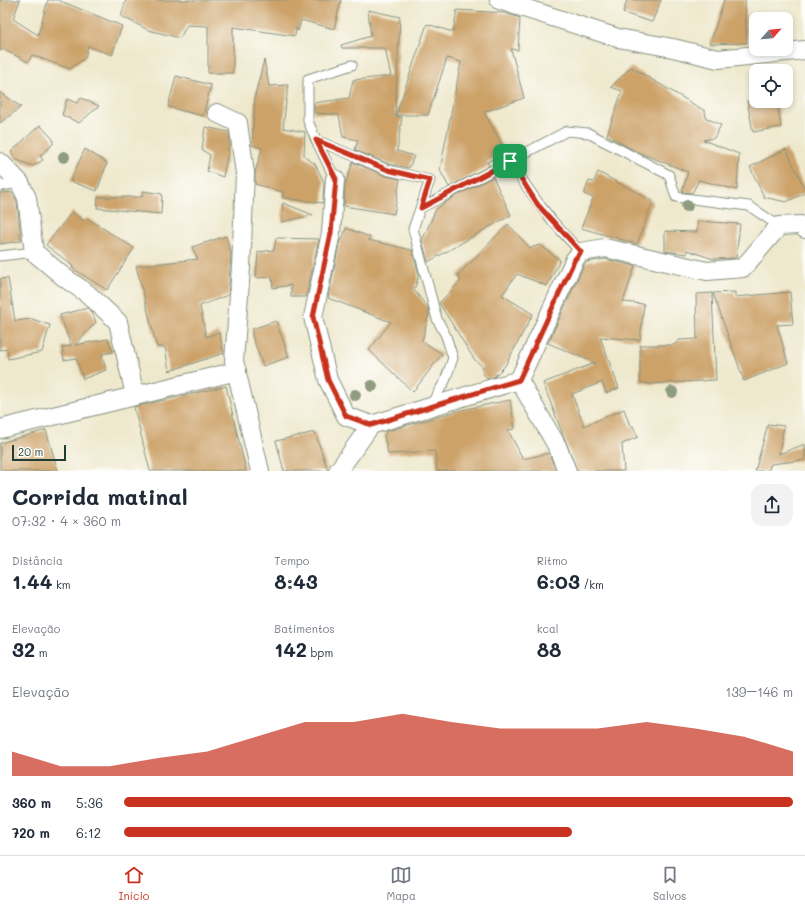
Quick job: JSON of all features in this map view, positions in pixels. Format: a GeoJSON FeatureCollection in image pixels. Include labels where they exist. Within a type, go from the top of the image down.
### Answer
{"type":"FeatureCollection","features":[{"type":"Feature","properties":{"kind":"street"},"geometry":{"type":"LineString","coordinates":[[499,0],[618,38],[673,48],[718,59],[805,50]]}},
{"type":"Feature","properties":{"kind":"street"},"geometry":{"type":"LineString","coordinates":[[217,113],[238,122],[244,173],[241,268],[234,361],[260,471]]}},
{"type":"Feature","properties":{"kind":"street"},"geometry":{"type":"LineString","coordinates":[[0,162],[20,183],[27,198],[34,252],[65,278],[88,294],[118,322],[135,396]]}},
{"type":"Feature","properties":{"kind":"street"},"geometry":{"type":"LineString","coordinates":[[336,179],[331,233],[313,317],[328,380],[346,416],[371,425],[519,380],[575,259],[581,252],[606,248],[707,271],[743,268],[779,226],[801,225],[805,229]]}},
{"type":"Feature","properties":{"kind":"street"},"geometry":{"type":"LineString","coordinates":[[0,428],[237,370]]}},
{"type":"Feature","properties":{"kind":"street"},"geometry":{"type":"LineString","coordinates":[[519,380],[557,446],[567,471]]}},
{"type":"Feature","properties":{"kind":"street"},"geometry":{"type":"LineString","coordinates":[[338,471],[371,425]]}},
{"type":"Feature","properties":{"kind":"lane"},"geometry":{"type":"LineString","coordinates":[[336,179],[308,121],[308,79],[352,65]]}},
{"type":"Feature","properties":{"kind":"lane"},"geometry":{"type":"LineString","coordinates":[[421,208],[567,132],[588,133],[669,174],[676,196],[749,206],[779,226]]}},
{"type":"Feature","properties":{"kind":"lane"},"geometry":{"type":"LineString","coordinates":[[316,140],[388,170],[430,180],[413,229],[437,319],[446,336],[453,358],[445,381],[430,407]]}},
{"type":"Feature","properties":{"kind":"lane"},"geometry":{"type":"LineString","coordinates":[[510,161],[538,205],[581,252]]}},
{"type":"Feature","properties":{"kind":"lane"},"geometry":{"type":"LineString","coordinates":[[0,186],[20,183]]}},
{"type":"Feature","properties":{"kind":"lane"},"geometry":{"type":"LineString","coordinates":[[0,256],[34,252]]}},
{"type":"Feature","properties":{"kind":"building"},"geometry":{"type":"Polygon","coordinates":[[[0,0],[20,0],[13,19],[38,35],[48,0],[58,0],[122,26],[112,55],[88,46],[85,58],[70,69],[32,55],[28,62],[3,49],[0,51],[0,0]]]}},
{"type":"Feature","properties":{"kind":"building"},"geometry":{"type":"Polygon","coordinates":[[[126,0],[341,0],[334,29],[301,20],[298,31],[296,28],[295,36],[233,27],[233,73],[208,73],[208,26],[187,25],[180,38],[148,30],[121,16],[126,0]]]}},
{"type":"Feature","properties":{"kind":"building"},"geometry":{"type":"Polygon","coordinates":[[[627,0],[661,0],[652,22],[623,13],[627,0]]]}},
{"type":"Feature","properties":{"kind":"building"},"geometry":{"type":"Polygon","coordinates":[[[724,0],[745,0],[747,43],[710,44],[724,0]]]}},
{"type":"Feature","properties":{"kind":"building"},"geometry":{"type":"Polygon","coordinates":[[[368,10],[400,17],[395,116],[402,117],[397,151],[414,156],[409,168],[389,164],[355,150],[358,140],[343,137],[339,115],[314,113],[314,103],[349,98],[353,80],[391,76],[385,48],[342,48],[341,45],[371,36],[368,10]]]}},
{"type":"Feature","properties":{"kind":"building"},"geometry":{"type":"Polygon","coordinates":[[[457,10],[505,13],[520,18],[518,50],[511,49],[524,98],[484,112],[506,152],[487,162],[489,166],[449,187],[440,170],[461,62],[447,58],[428,115],[396,115],[427,24],[453,32],[457,10]]]}},
{"type":"Feature","properties":{"kind":"building"},"geometry":{"type":"Polygon","coordinates":[[[264,60],[269,86],[288,85],[283,128],[305,132],[304,156],[315,164],[324,182],[323,203],[283,198],[283,192],[255,184],[255,173],[262,148],[252,145],[255,95],[264,60]]]}},
{"type":"Feature","properties":{"kind":"building"},"geometry":{"type":"Polygon","coordinates":[[[631,67],[705,111],[706,118],[721,125],[714,138],[703,140],[739,154],[737,190],[699,180],[692,193],[682,192],[688,172],[635,151],[607,135],[622,91],[611,87],[631,67]]]}},
{"type":"Feature","properties":{"kind":"building"},"geometry":{"type":"Polygon","coordinates":[[[176,76],[211,85],[203,116],[168,107],[176,76]]]}},
{"type":"Feature","properties":{"kind":"building"},"geometry":{"type":"Polygon","coordinates":[[[0,92],[21,107],[0,123],[0,92]]]}},
{"type":"Feature","properties":{"kind":"building"},"geometry":{"type":"Polygon","coordinates":[[[81,98],[99,106],[79,123],[62,115],[67,99],[77,103],[81,98]]]}},
{"type":"Feature","properties":{"kind":"building"},"geometry":{"type":"Polygon","coordinates":[[[747,101],[749,101],[749,108],[778,108],[781,127],[753,132],[747,101]]]}},
{"type":"Feature","properties":{"kind":"building"},"geometry":{"type":"Polygon","coordinates":[[[40,125],[53,139],[53,144],[40,156],[43,160],[33,166],[17,160],[11,152],[40,125]]]}},
{"type":"Feature","properties":{"kind":"building"},"geometry":{"type":"Polygon","coordinates":[[[205,127],[229,132],[230,142],[223,177],[207,171],[210,155],[202,150],[205,127]]]}},
{"type":"Feature","properties":{"kind":"building"},"geometry":{"type":"Polygon","coordinates":[[[85,149],[107,163],[97,191],[70,181],[85,149]]]}},
{"type":"Feature","properties":{"kind":"building"},"geometry":{"type":"Polygon","coordinates":[[[786,149],[805,189],[805,193],[786,202],[764,197],[750,167],[786,149]]]}},
{"type":"Feature","properties":{"kind":"building"},"geometry":{"type":"Polygon","coordinates":[[[353,162],[385,176],[400,179],[394,214],[344,206],[345,185],[353,162]]]}},
{"type":"Feature","properties":{"kind":"building"},"geometry":{"type":"Polygon","coordinates":[[[598,172],[653,201],[637,244],[581,228],[593,198],[584,194],[589,181],[594,182],[598,172]]]}},
{"type":"Feature","properties":{"kind":"building"},"geometry":{"type":"Polygon","coordinates":[[[493,177],[511,215],[428,262],[422,241],[436,209],[454,197],[493,177]]]}},
{"type":"Feature","properties":{"kind":"building"},"geometry":{"type":"Polygon","coordinates":[[[143,191],[162,194],[161,214],[97,208],[98,197],[142,197],[143,191]]]}},
{"type":"Feature","properties":{"kind":"building"},"geometry":{"type":"Polygon","coordinates":[[[11,192],[17,201],[21,241],[0,244],[0,193],[11,192]]]}},
{"type":"Feature","properties":{"kind":"building"},"geometry":{"type":"Polygon","coordinates":[[[283,203],[313,215],[282,222],[283,203]]]}},
{"type":"Feature","properties":{"kind":"building"},"geometry":{"type":"Polygon","coordinates":[[[72,212],[84,221],[87,218],[134,248],[107,290],[72,268],[73,266],[46,245],[72,212]]]}},
{"type":"Feature","properties":{"kind":"building"},"geometry":{"type":"Polygon","coordinates":[[[698,221],[740,224],[736,258],[713,259],[687,250],[687,254],[665,251],[665,231],[697,232],[698,221]]]}},
{"type":"Feature","properties":{"kind":"building"},"geometry":{"type":"Polygon","coordinates":[[[508,224],[530,248],[540,245],[560,260],[547,286],[517,274],[502,295],[533,314],[505,366],[494,377],[487,379],[481,370],[483,367],[474,359],[439,303],[461,281],[458,275],[508,224]]]}},
{"type":"Feature","properties":{"kind":"building"},"geometry":{"type":"Polygon","coordinates":[[[346,228],[370,237],[368,240],[412,250],[418,271],[418,278],[414,290],[428,308],[429,314],[422,341],[442,354],[413,392],[369,350],[391,322],[328,298],[340,240],[342,240],[346,228]]]}},
{"type":"Feature","properties":{"kind":"building"},"geometry":{"type":"Polygon","coordinates":[[[226,236],[231,253],[228,295],[200,306],[206,337],[219,332],[224,353],[169,371],[165,347],[157,347],[136,266],[198,259],[192,247],[226,236]]]}},
{"type":"Feature","properties":{"kind":"building"},"geometry":{"type":"Polygon","coordinates":[[[276,238],[319,239],[306,297],[291,297],[291,285],[273,288],[272,277],[256,278],[258,252],[274,250],[276,238]]]}},
{"type":"Feature","properties":{"kind":"building"},"geometry":{"type":"Polygon","coordinates":[[[605,259],[635,266],[623,302],[644,304],[640,340],[600,337],[619,388],[606,393],[602,382],[572,394],[584,426],[624,409],[630,426],[633,426],[638,437],[622,444],[624,471],[577,471],[543,383],[595,363],[548,343],[584,265],[587,262],[605,259]]]}},
{"type":"Feature","properties":{"kind":"building"},"geometry":{"type":"Polygon","coordinates":[[[8,278],[15,321],[32,319],[50,325],[42,352],[8,359],[7,349],[0,350],[0,279],[8,278]]]}},
{"type":"Feature","properties":{"kind":"building"},"geometry":{"type":"Polygon","coordinates":[[[735,292],[735,297],[790,292],[793,324],[777,325],[788,363],[744,381],[713,293],[735,292]]]}},
{"type":"Feature","properties":{"kind":"building"},"geometry":{"type":"Polygon","coordinates":[[[712,293],[716,380],[650,384],[640,382],[640,345],[674,345],[679,340],[697,339],[696,294],[712,293]]]}},
{"type":"Feature","properties":{"kind":"building"},"geometry":{"type":"Polygon","coordinates":[[[88,308],[92,312],[96,322],[75,345],[108,339],[113,352],[102,354],[106,370],[83,379],[76,358],[64,360],[62,347],[71,346],[60,315],[88,308]]]}},
{"type":"Feature","properties":{"kind":"building"},"geometry":{"type":"Polygon","coordinates":[[[276,321],[289,357],[263,366],[252,336],[252,329],[276,321]]]}},
{"type":"Feature","properties":{"kind":"building"},"geometry":{"type":"Polygon","coordinates":[[[226,386],[246,471],[150,471],[134,407],[226,386]]]}},
{"type":"Feature","properties":{"kind":"building"},"geometry":{"type":"Polygon","coordinates":[[[510,400],[515,429],[508,430],[523,459],[549,453],[556,471],[437,471],[435,451],[388,454],[384,435],[387,431],[461,410],[510,400]]]}},
{"type":"Feature","properties":{"kind":"building"},"geometry":{"type":"Polygon","coordinates":[[[768,424],[784,426],[779,454],[805,444],[805,460],[771,464],[768,471],[755,471],[768,424]]]}},
{"type":"Feature","properties":{"kind":"building"},"geometry":{"type":"Polygon","coordinates":[[[46,430],[58,471],[0,471],[0,443],[46,430]]]}},
{"type":"Feature","properties":{"kind":"building"},"geometry":{"type":"Polygon","coordinates":[[[315,432],[328,471],[284,471],[276,441],[315,432]]]}},
{"type":"Feature","properties":{"kind":"route"},"geometry":{"type":"LineString","coordinates":[[316,140],[388,170],[430,180],[421,208],[467,182],[510,161],[538,205],[581,252],[575,259],[519,380],[371,425],[346,416],[328,380],[313,317],[331,233],[336,179],[316,140]]}}]}
